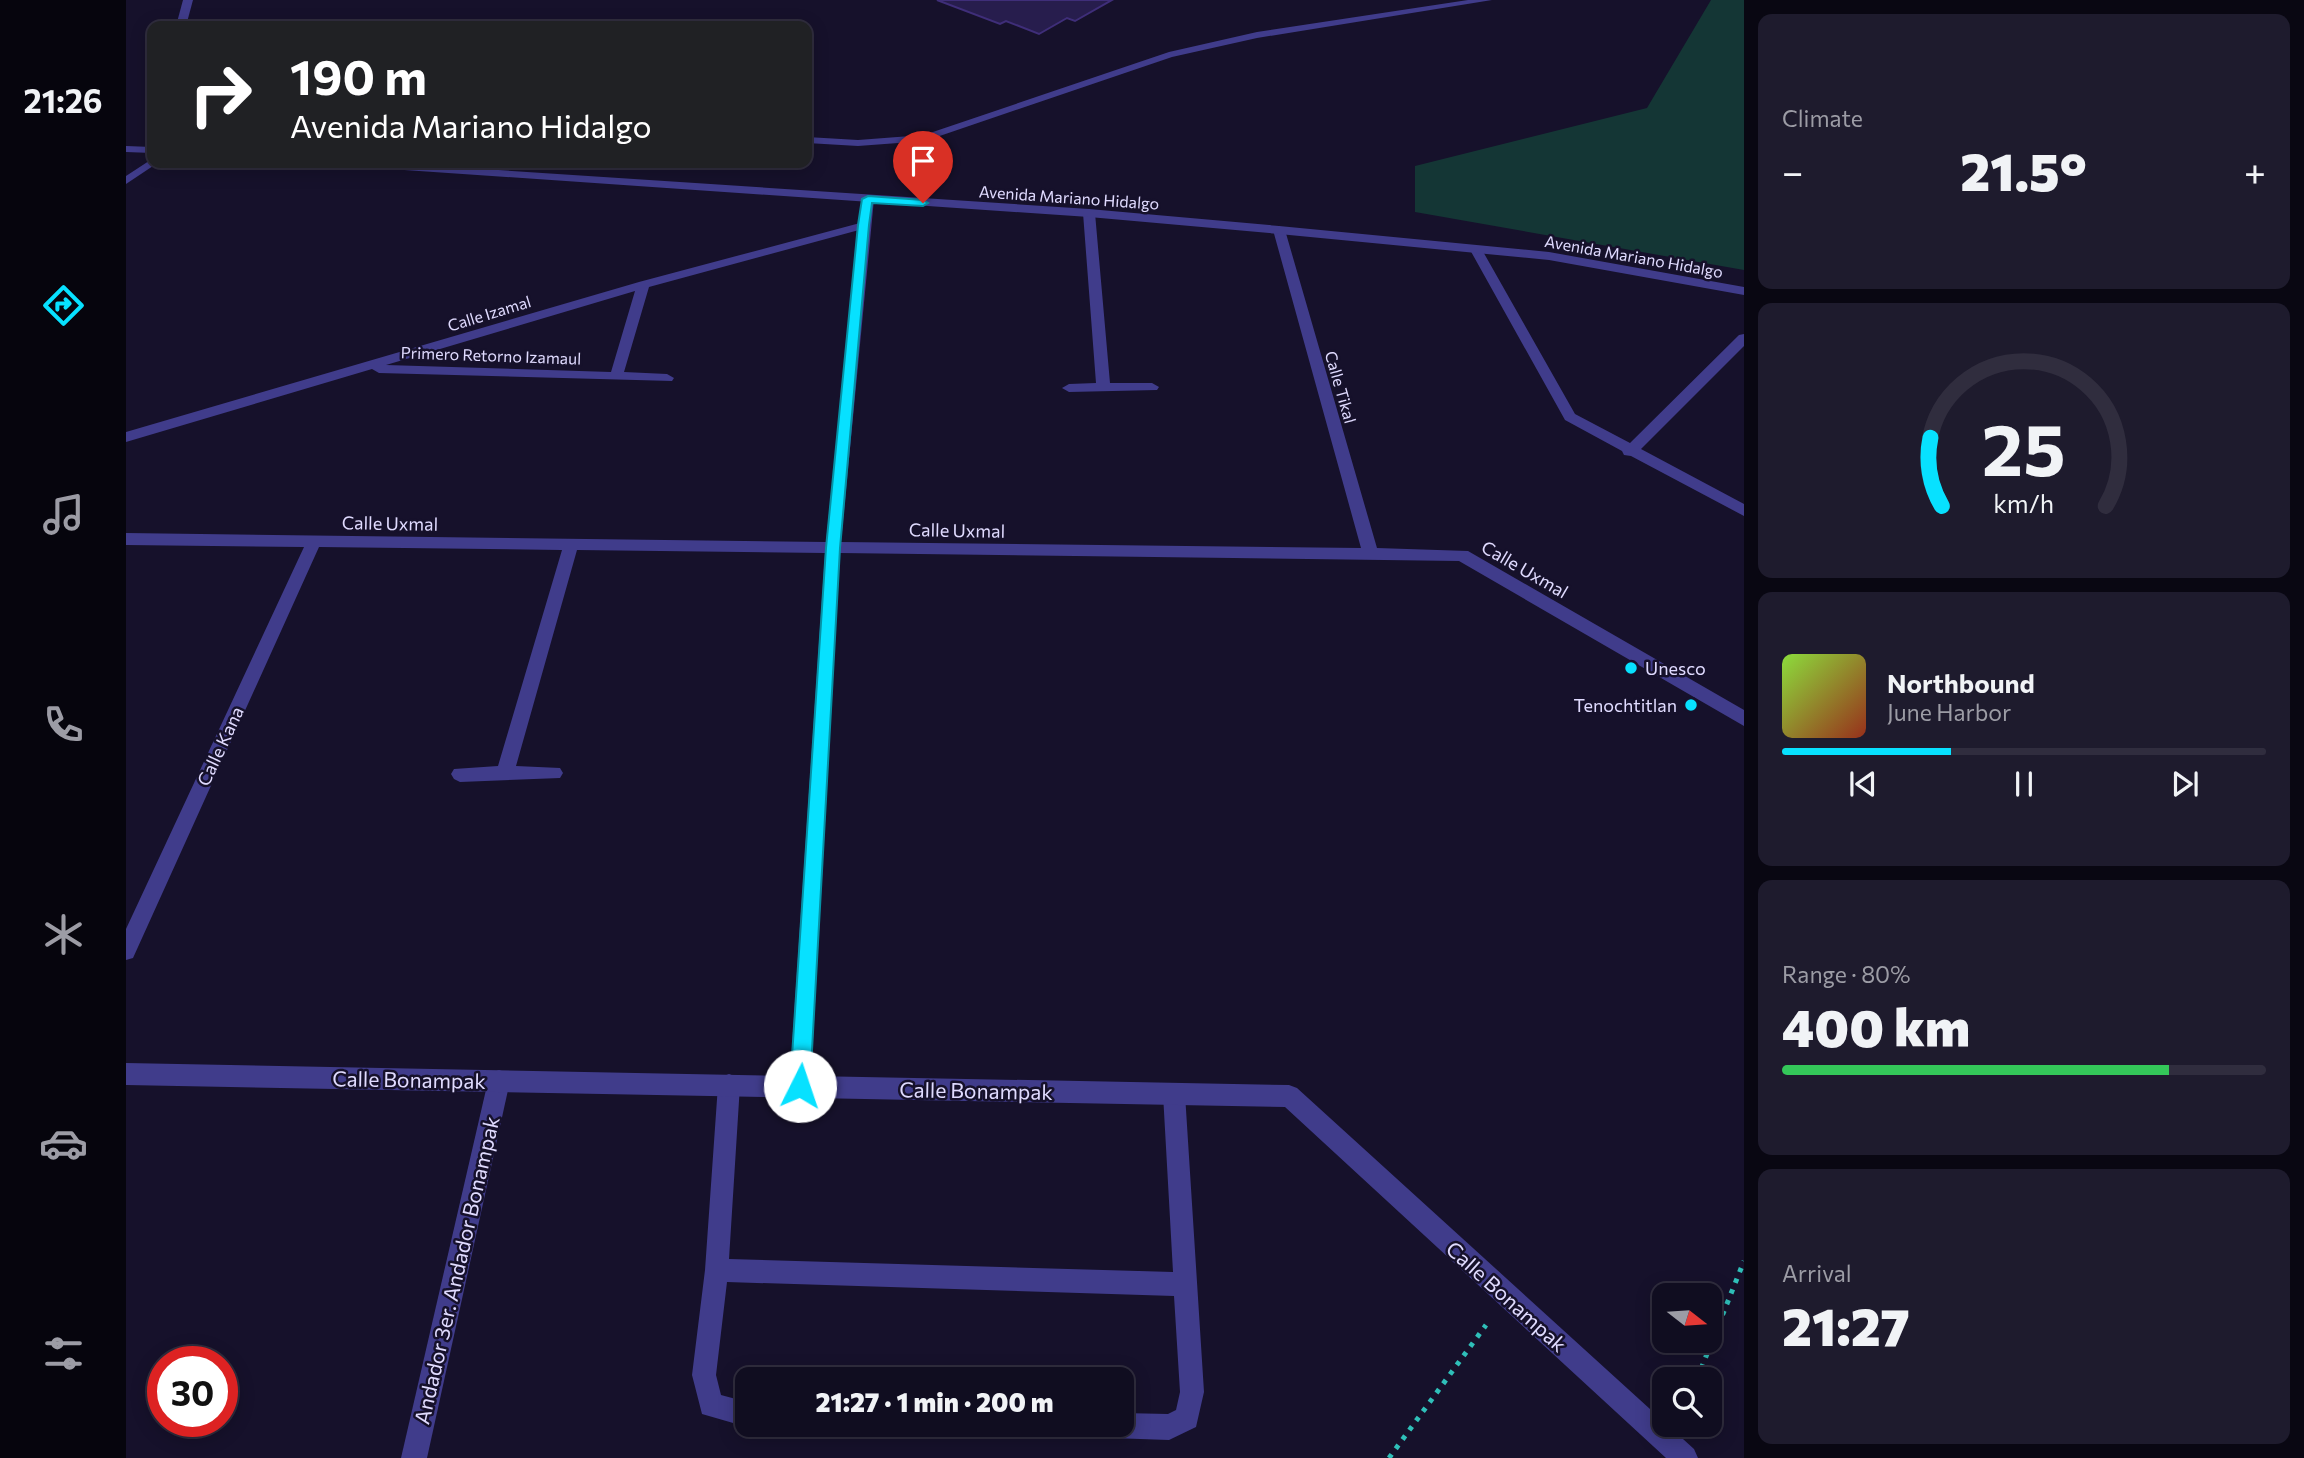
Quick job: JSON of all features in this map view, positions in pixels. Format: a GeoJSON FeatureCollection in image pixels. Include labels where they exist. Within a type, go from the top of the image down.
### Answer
{"type":"FeatureCollection","features":[{"type":"Feature","properties":{"kind":"street"},"geometry":{"type":"LineString","coordinates":[[182,21],[188,0]]}},
{"type":"Feature","properties":{"kind":"street"},"geometry":{"type":"LineString","coordinates":[[812,140],[858,143],[925,138],[1169,55],[1257,35],[1487,0]]}},
{"type":"Feature","properties":{"kind":"street"},"geometry":{"type":"LineString","coordinates":[[126,149],[147,150]]}},
{"type":"Feature","properties":{"kind":"street"},"geometry":{"type":"LineString","coordinates":[[126,181],[147,166]]}},
{"type":"Feature","properties":{"kind":"street","name":"Avenida Mariano Hidalgo"},"geometry":{"type":"LineString","coordinates":[[418,168],[1089,214],[1475,248],[1549,256],[1744,291]]}},
{"type":"Feature","properties":{"kind":"street"},"geometry":{"type":"LineString","coordinates":[[800,1086],[833,548],[868,199]]}},
{"type":"Feature","properties":{"kind":"street"},"geometry":{"type":"LineString","coordinates":[[1089,214],[1103,387]]}},
{"type":"Feature","properties":{"kind":"street","name":"Calle Izamal"},"geometry":{"type":"LineString","coordinates":[[126,437],[365,369],[643,285],[864,225]]}},
{"type":"Feature","properties":{"kind":"street","name":"Calle Tikal"},"geometry":{"type":"LineString","coordinates":[[1279,230],[1370,555]]}},
{"type":"Feature","properties":{"kind":"street"},"geometry":{"type":"LineString","coordinates":[[1475,248],[1570,417],[1629,452],[1744,511]]}},
{"type":"Feature","properties":{"kind":"street"},"geometry":{"type":"LineString","coordinates":[[616,377],[643,285]]}},
{"type":"Feature","properties":{"kind":"street"},"geometry":{"type":"LineString","coordinates":[[1629,452],[1744,338]]}},
{"type":"Feature","properties":{"kind":"street","name":"Primero Retorno Izamaul"},"geometry":{"type":"LineString","coordinates":[[365,369],[667,378]]}},
{"type":"Feature","properties":{"kind":"street"},"geometry":{"type":"LineString","coordinates":[[1069,388],[1152,387]]}},
{"type":"Feature","properties":{"kind":"street","name":"Calle Uxmal"},"geometry":{"type":"LineString","coordinates":[[126,538],[1462,555],[1744,719]]}},
{"type":"Feature","properties":{"kind":"street","name":"Calle Kana"},"geometry":{"type":"LineString","coordinates":[[126,951],[314,541]]}},
{"type":"Feature","properties":{"kind":"street"},"geometry":{"type":"LineString","coordinates":[[505,773],[571,544]]}},
{"type":"Feature","properties":{"kind":"street"},"geometry":{"type":"LineString","coordinates":[[460,774],[554,773]]}},
{"type":"Feature","properties":{"kind":"street","name":"Calle Bonampak"},"geometry":{"type":"LineString","coordinates":[[126,1074],[1289,1096],[1685,1458]]}},
{"type":"Feature","properties":{"kind":"street","name":"Andador 3er. Andador Bonampak"},"geometry":{"type":"LineString","coordinates":[[414,1458],[499,1081]]}},
{"type":"Feature","properties":{"kind":"street"},"geometry":{"type":"LineString","coordinates":[[729,1086],[717,1270],[704,1375],[711,1405],[735,1411]]}},
{"type":"Feature","properties":{"kind":"street"},"geometry":{"type":"LineString","coordinates":[[1134,1426],[1169,1427],[1187,1418],[1192,1392],[1174,1094]]}},
{"type":"Feature","properties":{"kind":"street"},"geometry":{"type":"LineString","coordinates":[[717,1270],[1184,1284]]}},
{"type":"Feature","properties":{"kind":"path"},"geometry":{"type":"LineString","coordinates":[[1703,1367],[1744,1261]]}},
{"type":"Feature","properties":{"kind":"path"},"geometry":{"type":"LineString","coordinates":[[1389,1458],[1507,1296]]}},
{"type":"Feature","properties":{"kind":"green space"},"geometry":{"type":"Polygon","coordinates":[[[1711,0],[1744,0],[1744,270],[1415,212],[1415,166],[1647,108],[1711,0]]]}},
{"type":"Feature","properties":{"kind":"building"},"geometry":{"type":"Polygon","coordinates":[[[937,0],[1112,0],[1075,21],[1067,18],[1039,34],[1006,21],[1000,24],[937,0]]]}},
{"type":"Feature","properties":{"kind":"place","name":"Unesco"},"geometry":{"type":"Point","coordinates":[1631,668]}},
{"type":"Feature","properties":{"kind":"place","name":"Tenochtitlan"},"geometry":{"type":"Point","coordinates":[1691,705]}},
{"type":"Feature","properties":{"kind":"route"},"geometry":{"type":"LineString","coordinates":[[800,1086],[833,548],[864,225],[868,199],[923,203]]}}]}
